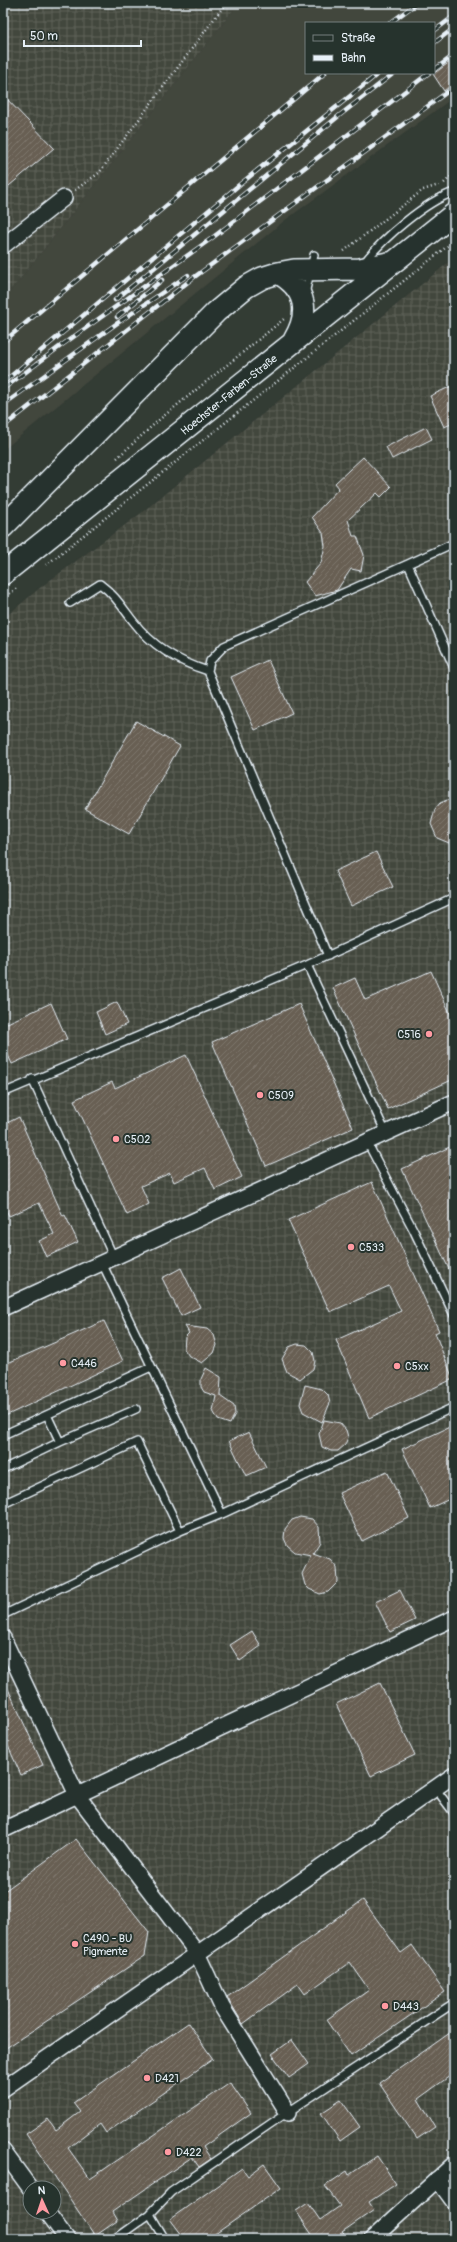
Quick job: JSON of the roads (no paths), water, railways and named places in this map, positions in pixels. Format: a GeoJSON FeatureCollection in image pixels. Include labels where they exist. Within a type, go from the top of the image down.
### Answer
{"type":"FeatureCollection","features":[{"type":"Feature","properties":{"kind":"main road","name":"Hoechster-Farben-Straße"},"geometry":{"type":"LineString","coordinates":[[3,574],[292,343],[356,280],[394,261],[454,214]]}},
{"type":"Feature","properties":{"kind":"main road"},"geometry":{"type":"LineString","coordinates":[[3,527],[216,312],[246,287],[262,278],[312,263],[356,280],[394,261]]}},
{"type":"Feature","properties":{"kind":"main road"},"geometry":{"type":"LineString","coordinates":[[278,273],[294,285],[303,302],[304,319],[292,343]]}},
{"type":"Feature","properties":{"kind":"street"},"geometry":{"type":"LineString","coordinates":[[3,246],[64,198]]}},
{"type":"Feature","properties":{"kind":"street"},"geometry":{"type":"LineString","coordinates":[[3,1308],[454,1102]]}},
{"type":"Feature","properties":{"kind":"street"},"geometry":{"type":"LineString","coordinates":[[3,1830],[454,1618]]}},
{"type":"Feature","properties":{"kind":"street"},"geometry":{"type":"LineString","coordinates":[[3,1638],[77,1795],[197,1953],[222,2007],[288,2113]]}},
{"type":"Feature","properties":{"kind":"street"},"geometry":{"type":"LineString","coordinates":[[3,2089],[454,1775]]}},
{"type":"Feature","properties":{"kind":"street"},"geometry":{"type":"LineString","coordinates":[[3,2151],[24,2180]]}},
{"type":"Feature","properties":{"kind":"street"},"geometry":{"type":"LineString","coordinates":[[372,2239],[454,2164]]}},
{"type":"Feature","properties":{"kind":"street"},"geometry":{"type":"LineString","coordinates":[[438,2179],[454,2202]]}},
{"type":"Feature","properties":{"kind":"street"},"geometry":{"type":"LineString","coordinates":[[53,2220],[67,2239]]}},
{"type":"Feature","properties":{"kind":"lane"},"geometry":{"type":"LineString","coordinates":[[356,280],[376,248],[421,210],[440,197],[454,192]]}},
{"type":"Feature","properties":{"kind":"lane"},"geometry":{"type":"LineString","coordinates":[[303,302],[312,263]]}},
{"type":"Feature","properties":{"kind":"lane"},"geometry":{"type":"LineString","coordinates":[[328,956],[208,671],[210,660],[224,646],[454,543]]}},
{"type":"Feature","properties":{"kind":"lane"},"geometry":{"type":"LineString","coordinates":[[408,564],[454,668]]}},
{"type":"Feature","properties":{"kind":"lane"},"geometry":{"type":"LineString","coordinates":[[70,603],[100,584],[121,602],[138,627],[166,652],[189,665],[208,671]]}},
{"type":"Feature","properties":{"kind":"lane"},"geometry":{"type":"LineString","coordinates":[[3,1093],[32,1079],[328,956],[454,898]]}},
{"type":"Feature","properties":{"kind":"lane"},"geometry":{"type":"LineString","coordinates":[[307,965],[386,1134]]}},
{"type":"Feature","properties":{"kind":"lane"},"geometry":{"type":"LineString","coordinates":[[32,1079],[151,1367],[222,1514]]}},
{"type":"Feature","properties":{"kind":"lane"},"geometry":{"type":"LineString","coordinates":[[367,1142],[413,1229],[454,1315]]}},
{"type":"Feature","properties":{"kind":"lane"},"geometry":{"type":"LineString","coordinates":[[3,1435],[151,1367]]}},
{"type":"Feature","properties":{"kind":"lane"},"geometry":{"type":"LineString","coordinates":[[3,1615],[180,1532],[454,1407]]}},
{"type":"Feature","properties":{"kind":"lane"},"geometry":{"type":"LineString","coordinates":[[3,1469],[60,1442],[136,1410]]}},
{"type":"Feature","properties":{"kind":"lane"},"geometry":{"type":"LineString","coordinates":[[47,1415],[60,1442]]}},
{"type":"Feature","properties":{"kind":"lane"},"geometry":{"type":"LineString","coordinates":[[3,1504],[136,1442],[180,1532]]}},
{"type":"Feature","properties":{"kind":"lane"},"geometry":{"type":"LineString","coordinates":[[435,1788],[454,1813]]}},
{"type":"Feature","properties":{"kind":"lane"},"geometry":{"type":"LineString","coordinates":[[115,2239],[150,2214],[171,2192],[454,2003]]}},
{"type":"Feature","properties":{"kind":"lane"},"geometry":{"type":"LineString","coordinates":[[150,2214],[165,2239]]}},
{"type":"Feature","properties":{"kind":"railway"},"geometry":{"type":"LineString","coordinates":[[391,22],[417,3]]}},
{"type":"Feature","properties":{"kind":"railway"},"geometry":{"type":"LineString","coordinates":[[435,30],[454,16]]}},
{"type":"Feature","properties":{"kind":"railway"},"geometry":{"type":"LineString","coordinates":[[435,42],[454,28]]}},
{"type":"Feature","properties":{"kind":"railway"},"geometry":{"type":"LineString","coordinates":[[435,69],[454,55]]}},
{"type":"Feature","properties":{"kind":"railway"},"geometry":{"type":"LineString","coordinates":[[3,342],[324,74]]}},
{"type":"Feature","properties":{"kind":"railway"},"geometry":{"type":"LineString","coordinates":[[5,381],[239,185],[378,74]]}},
{"type":"Feature","properties":{"kind":"railway"},"geometry":{"type":"LineString","coordinates":[[115,300],[340,115],[393,74]]}},
{"type":"Feature","properties":{"kind":"railway"},"geometry":{"type":"LineString","coordinates":[[3,389],[212,238],[428,74]]}},
{"type":"Feature","properties":{"kind":"railway"},"geometry":{"type":"LineString","coordinates":[[3,427],[193,278],[454,87]]}},
{"type":"Feature","properties":{"kind":"railway"},"geometry":{"type":"LineString","coordinates":[[3,405],[116,324],[188,275]]}},
{"type":"Feature","properties":{"kind":"railway"},"geometry":{"type":"LineString","coordinates":[[117,317],[162,280]]}},
{"type":"Feature","properties":{"kind":"place","name":"C516"},"geometry":{"type":"Point","coordinates":[429,1034]}},
{"type":"Feature","properties":{"kind":"place","name":"C509"},"geometry":{"type":"Point","coordinates":[260,1095]}},
{"type":"Feature","properties":{"kind":"place","name":"C502"},"geometry":{"type":"Point","coordinates":[116,1139]}},
{"type":"Feature","properties":{"kind":"place","name":"C533"},"geometry":{"type":"Point","coordinates":[351,1247]}},
{"type":"Feature","properties":{"kind":"place","name":"C446"},"geometry":{"type":"Point","coordinates":[63,1363]}},
{"type":"Feature","properties":{"kind":"place","name":"C5xx"},"geometry":{"type":"Point","coordinates":[397,1366]}},
{"type":"Feature","properties":{"kind":"place","name":"C490 - BU Pigmente"},"geometry":{"type":"Point","coordinates":[75,1944]}},
{"type":"Feature","properties":{"kind":"place","name":"D443"},"geometry":{"type":"Point","coordinates":[385,2006]}},
{"type":"Feature","properties":{"kind":"place","name":"D421"},"geometry":{"type":"Point","coordinates":[147,2078]}},
{"type":"Feature","properties":{"kind":"place","name":"D422"},"geometry":{"type":"Point","coordinates":[168,2152]}}]}
